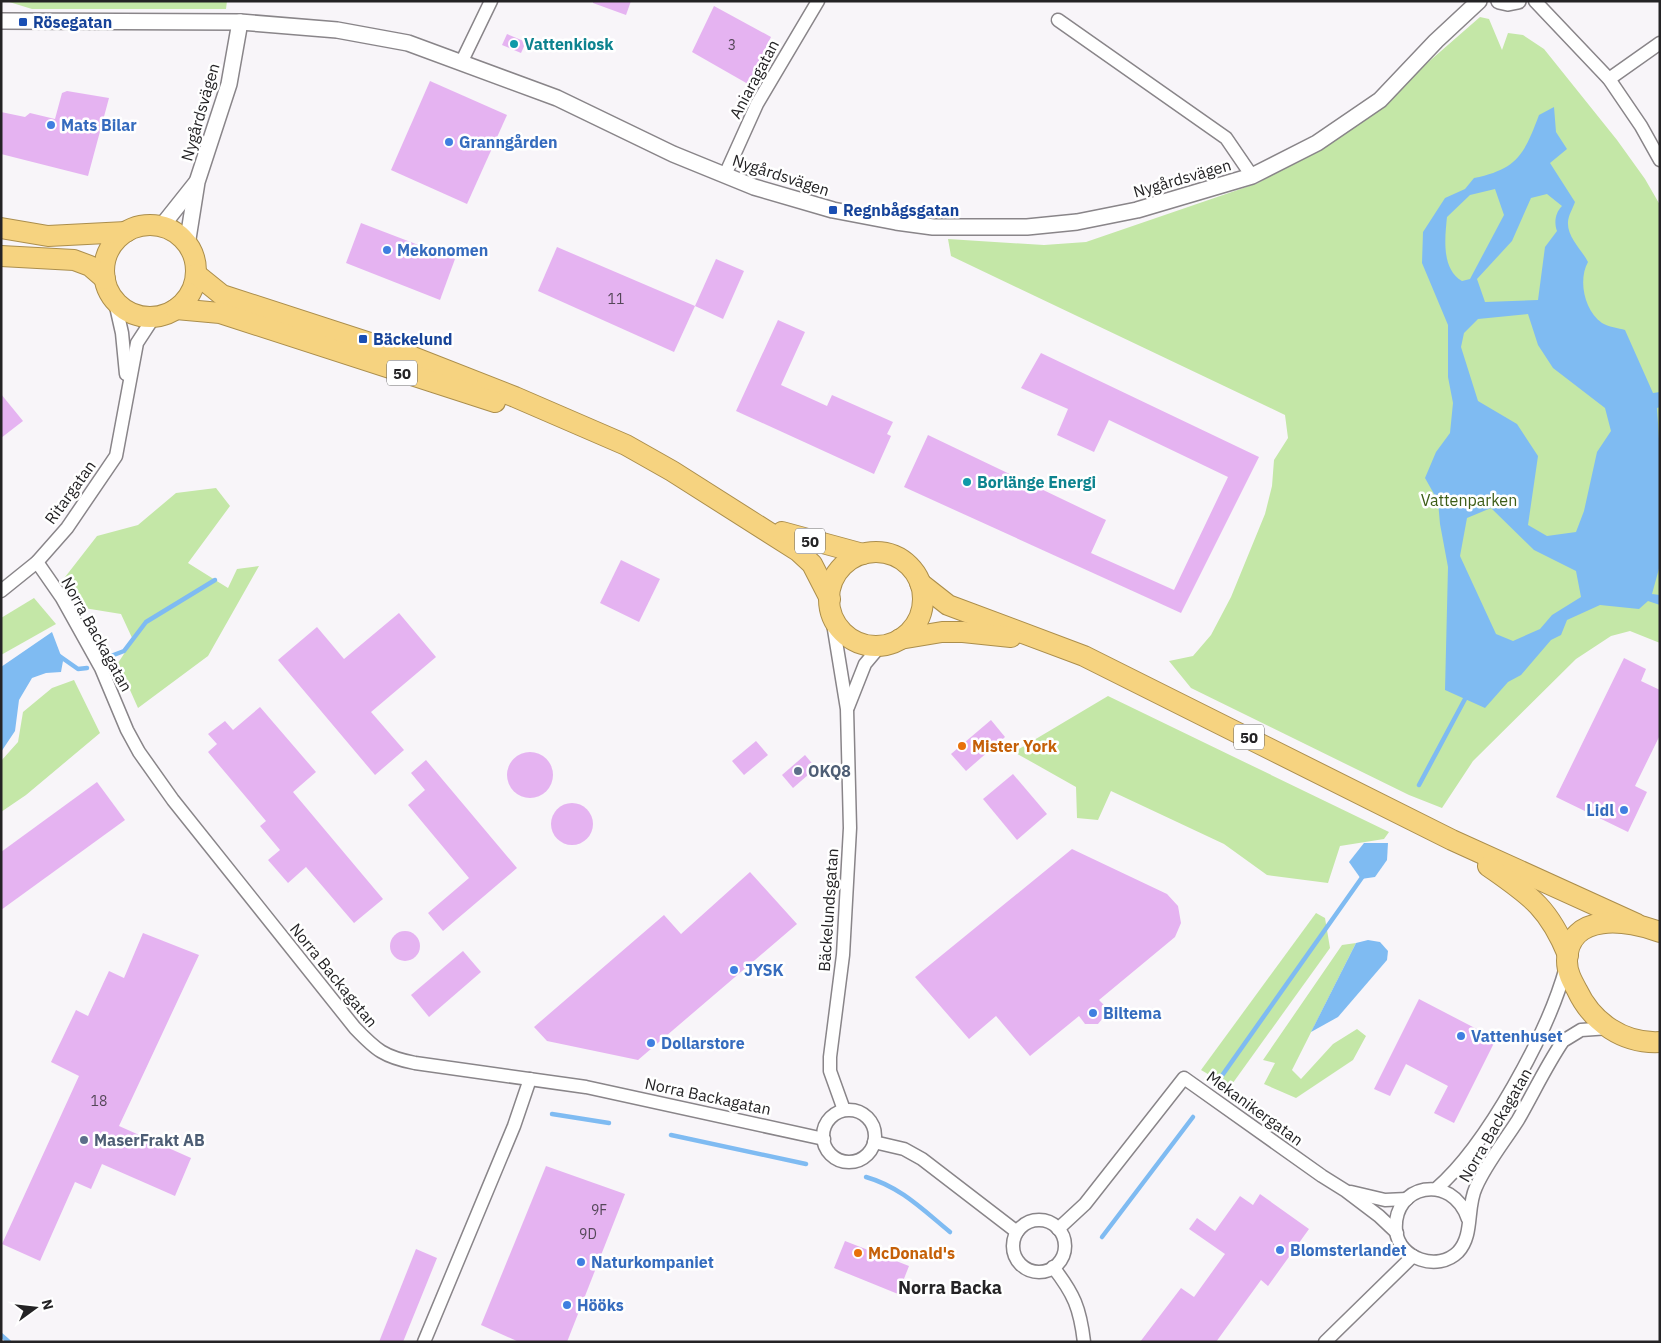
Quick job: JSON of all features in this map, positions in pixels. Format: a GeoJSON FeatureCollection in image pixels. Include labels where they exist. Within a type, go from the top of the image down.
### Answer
{"type":"FeatureCollection","features":[{"type":"Feature","properties":{"kind":"highway"},"geometry":{"type":"LineString","coordinates":[[1,228],[55,236],[126,232],[141,226],[162,227],[180,237],[187,245],[192,254],[196,274],[189,295],[176,309],[154,317],[136,315],[115,302],[109,293],[105,279],[105,262],[108,252],[114,243],[126,232]]}},
{"type":"Feature","properties":{"kind":"highway"},"geometry":{"type":"LineString","coordinates":[[1,256],[74,260],[90,266],[105,279]]}},
{"type":"Feature","properties":{"kind":"highway","name":"50"},"geometry":{"type":"LineString","coordinates":[[196,274],[222,295],[413,357],[515,397],[626,445],[798,550],[812,564],[830,605]]}},
{"type":"Feature","properties":{"kind":"highway","name":"50"},"geometry":{"type":"LineString","coordinates":[[176,309],[220,313],[626,445]]}},
{"type":"Feature","properties":{"kind":"highway","name":"50"},"geometry":{"type":"LineString","coordinates":[[758,524],[863,554]]}},
{"type":"Feature","properties":{"kind":"highway"},"geometry":{"type":"LineString","coordinates":[[881,552],[898,557],[912,568],[920,583],[923,594],[920,615],[909,633],[891,642],[868,645],[850,637],[836,623],[830,605],[831,589],[839,571],[854,558],[863,554],[881,552]]}},
{"type":"Feature","properties":{"kind":"highway","name":"50"},"geometry":{"type":"LineString","coordinates":[[920,583],[948,605],[1084,656],[1452,840],[1637,924]]}},
{"type":"Feature","properties":{"kind":"highway","name":"50"},"geometry":{"type":"LineString","coordinates":[[891,642],[942,632],[963,632],[1042,641]]}},
{"type":"Feature","properties":{"kind":"highway","name":"50"},"geometry":{"type":"LineString","coordinates":[[1452,840],[1525,892],[1538,905],[1554,924],[1568,959]]}},
{"type":"Feature","properties":{"kind":"highway"},"geometry":{"type":"LineString","coordinates":[[1660,932],[1637,924],[1617,921],[1591,926],[1578,935],[1568,959],[1570,978],[1582,1002],[1590,1012],[1609,1028],[1633,1039],[1660,1042]]}},
{"type":"Feature","properties":{"kind":"street"},"geometry":{"type":"LineString","coordinates":[[462,61],[491,1]]}},
{"type":"Feature","properties":{"kind":"street","name":"Aniaragatan"},"geometry":{"type":"LineString","coordinates":[[725,175],[757,104],[818,1]]}},
{"type":"Feature","properties":{"kind":"street","name":"Nygårdsvägen"},"geometry":{"type":"LineString","coordinates":[[1,21],[240,22],[337,30],[408,43],[462,61],[557,98],[673,154],[754,187],[833,210],[933,227],[1026,227],[1077,222],[1191,196],[1252,176],[1317,143],[1380,100],[1436,41],[1479,1]]}},
{"type":"Feature","properties":{"kind":"street"},"geometry":{"type":"LineString","coordinates":[[1499,1],[1508,3],[1518,1]]}},
{"type":"Feature","properties":{"kind":"street"},"geometry":{"type":"LineString","coordinates":[[1535,1],[1609,79],[1641,126],[1660,160]]}},
{"type":"Feature","properties":{"kind":"street"},"geometry":{"type":"LineString","coordinates":[[1058,20],[1226,138],[1252,176]]}},
{"type":"Feature","properties":{"kind":"street","name":"Nygårdsvägen"},"geometry":{"type":"LineString","coordinates":[[187,245],[197,182],[229,84],[240,22]]}},
{"type":"Feature","properties":{"kind":"street"},"geometry":{"type":"LineString","coordinates":[[1609,79],[1660,43]]}},
{"type":"Feature","properties":{"kind":"street","name":"Nygårdsvägen"},"geometry":{"type":"LineString","coordinates":[[162,227],[197,182]]}},
{"type":"Feature","properties":{"kind":"street","name":"Ritargatan"},"geometry":{"type":"LineString","coordinates":[[115,302],[122,333],[127,391]]}},
{"type":"Feature","properties":{"kind":"street","name":"Ritargatan"},"geometry":{"type":"LineString","coordinates":[[1,591],[37,562],[67,528],[116,456],[137,343],[154,317]]}},
{"type":"Feature","properties":{"kind":"street","name":"Norra Backagatan"},"geometry":{"type":"LineString","coordinates":[[37,562],[62,598],[102,668],[127,730],[139,752],[174,800],[355,1028],[372,1046],[391,1058],[586,1087],[824,1139]]}},
{"type":"Feature","properties":{"kind":"street","name":"Bäckelundsgatan"},"geometry":{"type":"LineString","coordinates":[[830,605],[847,709],[850,848],[843,955],[830,1057],[830,1071],[844,1110]]}},
{"type":"Feature","properties":{"kind":"street","name":"Bäckelundsgatan"},"geometry":{"type":"LineString","coordinates":[[847,709],[858,677],[871,654],[891,642]]}},
{"type":"Feature","properties":{"kind":"street","name":"Norra Backagatan"},"geometry":{"type":"LineString","coordinates":[[1436,1189],[1455,1172],[1502,1104],[1544,1027],[1559,992],[1568,959]]}},
{"type":"Feature","properties":{"kind":"street","name":"Norra Backagatan"},"geometry":{"type":"LineString","coordinates":[[1468,1220],[1475,1188],[1563,1041],[1581,1030],[1609,1028]]}},
{"type":"Feature","properties":{"kind":"street","name":"Mekanikergatan"},"geometry":{"type":"LineString","coordinates":[[1058,1229],[1085,1204],[1184,1078],[1346,1191],[1379,1216],[1396,1233]]}},
{"type":"Feature","properties":{"kind":"street"},"geometry":{"type":"LineString","coordinates":[[424,1342],[514,1126],[530,1079]]}},
{"type":"Feature","properties":{"kind":"street"},"geometry":{"type":"LineString","coordinates":[[844,1110],[861,1112],[868,1118],[875,1134],[874,1142],[865,1156],[850,1161],[835,1157],[826,1146],[824,1139],[826,1124],[837,1113],[844,1110]]}},
{"type":"Feature","properties":{"kind":"street"},"geometry":{"type":"LineString","coordinates":[[874,1142],[904,1149],[922,1159],[1017,1232]]}},
{"type":"Feature","properties":{"kind":"street"},"geometry":{"type":"LineString","coordinates":[[1436,1189],[1447,1192],[1457,1199],[1464,1208],[1468,1220],[1468,1231],[1464,1243],[1452,1256],[1436,1262],[1424,1261],[1405,1250],[1396,1233],[1396,1221],[1400,1209],[1407,1199],[1420,1191],[1436,1189]]}},
{"type":"Feature","properties":{"kind":"street","name":"Mekanikergatan"},"geometry":{"type":"LineString","coordinates":[[1346,1191],[1385,1200],[1407,1199]]}},
{"type":"Feature","properties":{"kind":"street"},"geometry":{"type":"LineString","coordinates":[[1036,1220],[1052,1224],[1058,1229],[1062,1236],[1063,1253],[1053,1267],[1037,1272],[1021,1265],[1013,1249],[1017,1232],[1022,1226],[1036,1220]]}},
{"type":"Feature","properties":{"kind":"street"},"geometry":{"type":"LineString","coordinates":[[1325,1342],[1413,1256]]}},
{"type":"Feature","properties":{"kind":"street"},"geometry":{"type":"LineString","coordinates":[[1053,1267],[1071,1290],[1081,1316],[1084,1342]]}},
{"type":"Feature","properties":{"kind":"green space"},"geometry":{"type":"Polygon","coordinates":[[[6,1],[227,1],[226,9],[32,9],[6,1]]]}},
{"type":"Feature","properties":{"kind":"green space","name":"Vattenparken"},"geometry":{"type":"Polygon","coordinates":[[[1480,17],[1489,19],[1502,50],[1508,33],[1523,35],[1544,49],[1617,140],[1645,179],[1660,205],[1660,643],[1630,631],[1611,636],[1576,659],[1473,761],[1442,808],[1409,795],[1191,688],[1169,661],[1193,656],[1211,635],[1231,597],[1265,514],[1272,486],[1274,460],[1288,438],[1285,415],[951,256],[948,239],[1044,245],[1086,242],[1258,183],[1312,152],[1378,106],[1480,17]]]}},
{"type":"Feature","properties":{"kind":"green space"},"geometry":{"type":"Polygon","coordinates":[[[216,488],[230,506],[188,563],[228,588],[237,569],[259,566],[208,656],[138,708],[118,663],[133,640],[121,614],[84,608],[62,581],[97,536],[138,525],[176,493],[216,488]]]}},
{"type":"Feature","properties":{"kind":"green space"},"geometry":{"type":"Polygon","coordinates":[[[34,598],[56,624],[1,655],[1,618],[34,598]]]}},
{"type":"Feature","properties":{"kind":"green space"},"geometry":{"type":"Polygon","coordinates":[[[74,680],[100,733],[26,795],[1,812],[1,761],[18,742],[23,712],[52,688],[74,680]]]}},
{"type":"Feature","properties":{"kind":"green space"},"geometry":{"type":"Polygon","coordinates":[[[1108,696],[1389,832],[1384,839],[1340,846],[1328,883],[1267,875],[1224,844],[1111,791],[1098,820],[1077,818],[1076,787],[1014,752],[1108,696]]]}},
{"type":"Feature","properties":{"kind":"green space"},"geometry":{"type":"Polygon","coordinates":[[[1316,913],[1325,918],[1330,948],[1230,1087],[1201,1070],[1316,913]]]}},
{"type":"Feature","properties":{"kind":"green space"},"geometry":{"type":"Polygon","coordinates":[[[1356,943],[1292,1070],[1301,1079],[1333,1044],[1357,1029],[1366,1036],[1353,1060],[1296,1098],[1264,1084],[1275,1063],[1263,1060],[1342,945],[1356,943]]]}},
{"type":"Feature","properties":{"kind":"water","name":"Vattenparken"},"geometry":{"type":"Polygon","coordinates":[[[1554,107],[1556,132],[1567,149],[1550,163],[1575,202],[1569,217],[1568,228],[1572,238],[1588,262],[1583,277],[1587,303],[1591,311],[1602,323],[1625,330],[1653,393],[1660,392],[1660,407],[1657,408],[1660,454],[1660,565],[1652,594],[1660,595],[1660,605],[1648,601],[1639,609],[1600,605],[1567,620],[1561,635],[1551,640],[1521,675],[1508,682],[1485,708],[1445,690],[1448,567],[1438,501],[1425,478],[1436,452],[1450,433],[1453,403],[1448,377],[1448,325],[1422,263],[1423,232],[1445,198],[1465,189],[1474,178],[1500,170],[1510,165],[1517,158],[1529,140],[1539,115],[1554,107]],[[1495,189],[1470,195],[1447,217],[1446,225],[1447,261],[1455,276],[1462,281],[1470,279],[1504,215],[1495,189]],[[1547,194],[1531,198],[1512,241],[1477,279],[1485,302],[1538,300],[1545,247],[1557,231],[1556,218],[1562,206],[1547,194]],[[1528,314],[1478,319],[1464,333],[1461,347],[1478,401],[1517,424],[1538,456],[1528,525],[1547,536],[1576,532],[1584,511],[1597,452],[1611,431],[1605,408],[1553,368],[1538,345],[1528,314]],[[1491,508],[1467,518],[1460,556],[1496,634],[1513,641],[1540,629],[1552,615],[1581,597],[1576,571],[1534,550],[1491,508]]]}},
{"type":"Feature","properties":{"kind":"water"},"geometry":{"type":"Polygon","coordinates":[[[52,632],[63,661],[61,672],[46,673],[32,678],[19,700],[15,731],[1,752],[1,667],[52,632]]]}},
{"type":"Feature","properties":{"kind":"water"},"geometry":{"type":"Polygon","coordinates":[[[1364,843],[1388,843],[1387,860],[1375,877],[1361,879],[1349,862],[1364,843]]]}},
{"type":"Feature","properties":{"kind":"water"},"geometry":{"type":"Polygon","coordinates":[[[1368,940],[1380,942],[1388,951],[1387,960],[1338,1017],[1311,1032],[1356,943],[1368,940]]]}},
{"type":"Feature","properties":{"kind":"building"},"geometry":{"type":"Polygon","coordinates":[[[593,1],[631,1],[626,15],[593,3],[593,1]]]}},
{"type":"Feature","properties":{"kind":"building"},"geometry":{"type":"Polygon","coordinates":[[[714,6],[771,37],[748,84],[692,52],[714,6]]]}},
{"type":"Feature","properties":{"kind":"building","name":"Vattenkiosk"},"geometry":{"type":"Polygon","coordinates":[[[507,34],[526,42],[521,53],[502,45],[507,34]]]}},
{"type":"Feature","properties":{"kind":"building","name":"Granngården"},"geometry":{"type":"Polygon","coordinates":[[[430,81],[507,115],[467,204],[391,170],[430,81]]]}},
{"type":"Feature","properties":{"kind":"building"},"geometry":{"type":"Polygon","coordinates":[[[67,91],[109,98],[88,176],[1,154],[1,112],[25,117],[30,113],[55,119],[62,93],[67,91]]]}},
{"type":"Feature","properties":{"kind":"building"},"geometry":{"type":"Polygon","coordinates":[[[361,223],[455,259],[440,300],[346,263],[361,223]]]}},
{"type":"Feature","properties":{"kind":"building"},"geometry":{"type":"Polygon","coordinates":[[[557,247],[695,306],[674,352],[538,291],[557,247]]]}},
{"type":"Feature","properties":{"kind":"building"},"geometry":{"type":"Polygon","coordinates":[[[716,259],[744,271],[723,319],[695,306],[716,259]]]}},
{"type":"Feature","properties":{"kind":"building"},"geometry":{"type":"Polygon","coordinates":[[[778,320],[805,332],[781,385],[827,406],[832,395],[893,422],[887,434],[891,436],[874,474],[736,411],[778,320]]]}},
{"type":"Feature","properties":{"kind":"building","name":"Borlänge Energi"},"geometry":{"type":"Polygon","coordinates":[[[1041,353],[1259,457],[1181,613],[904,487],[928,435],[1106,520],[1091,553],[1174,590],[1228,477],[1109,420],[1094,452],[1057,435],[1068,409],[1021,388],[1041,353]]]}},
{"type":"Feature","properties":{"kind":"building"},"geometry":{"type":"Polygon","coordinates":[[[1,394],[23,421],[1,438],[1,394]]]}},
{"type":"Feature","properties":{"kind":"building"},"geometry":{"type":"Polygon","coordinates":[[[621,560],[660,579],[639,622],[600,603],[621,560]]]}},
{"type":"Feature","properties":{"kind":"building"},"geometry":{"type":"Polygon","coordinates":[[[399,613],[436,657],[371,712],[404,750],[375,775],[278,660],[317,627],[344,659],[399,613]]]}},
{"type":"Feature","properties":{"kind":"building"},"geometry":{"type":"Polygon","coordinates":[[[1624,658],[1646,669],[1641,681],[1660,690],[1660,735],[1635,786],[1647,792],[1628,832],[1556,797],[1624,658]]]}},
{"type":"Feature","properties":{"kind":"building"},"geometry":{"type":"Polygon","coordinates":[[[260,707],[316,772],[293,792],[383,899],[354,923],[306,867],[288,883],[268,860],[280,850],[260,826],[266,821],[208,752],[217,744],[208,734],[225,721],[233,730],[260,707]]]}},
{"type":"Feature","properties":{"kind":"building"},"geometry":{"type":"Polygon","coordinates":[[[991,720],[1005,737],[966,771],[951,754],[991,720]]]}},
{"type":"Feature","properties":{"kind":"building"},"geometry":{"type":"Polygon","coordinates":[[[756,741],[768,755],[744,775],[732,761],[756,741]]]}},
{"type":"Feature","properties":{"kind":"building"},"geometry":{"type":"Polygon","coordinates":[[[530,752],[543,756],[549,762],[553,775],[549,788],[543,794],[530,798],[517,794],[511,788],[507,775],[511,762],[517,756],[530,752]]]}},
{"type":"Feature","properties":{"kind":"building"},"geometry":{"type":"Polygon","coordinates":[[[805,755],[816,768],[793,788],[782,775],[805,755]]]}},
{"type":"Feature","properties":{"kind":"building"},"geometry":{"type":"Polygon","coordinates":[[[426,760],[517,868],[443,931],[428,913],[469,878],[408,805],[425,790],[411,773],[426,760]]]}},
{"type":"Feature","properties":{"kind":"building"},"geometry":{"type":"Polygon","coordinates":[[[1013,774],[1047,814],[1017,840],[983,799],[1013,774]]]}},
{"type":"Feature","properties":{"kind":"building"},"geometry":{"type":"Polygon","coordinates":[[[97,782],[125,820],[1,910],[1,852],[97,782]]]}},
{"type":"Feature","properties":{"kind":"building"},"geometry":{"type":"Polygon","coordinates":[[[568,803],[576,803],[587,809],[593,824],[587,839],[576,845],[568,845],[557,839],[551,828],[551,820],[557,809],[568,803]]]}},
{"type":"Feature","properties":{"kind":"building"},"geometry":{"type":"Polygon","coordinates":[[[1072,849],[1167,894],[1178,906],[1181,923],[1175,937],[1099,1000],[1106,1007],[1106,1014],[1098,1024],[1085,1024],[1079,1016],[1030,1056],[996,1016],[969,1039],[915,977],[1072,849]]]}},
{"type":"Feature","properties":{"kind":"building"},"geometry":{"type":"Polygon","coordinates":[[[750,872],[797,924],[638,1060],[547,1041],[534,1027],[664,915],[681,934],[750,872]]]}},
{"type":"Feature","properties":{"kind":"building"},"geometry":{"type":"Polygon","coordinates":[[[405,931],[416,935],[420,946],[416,957],[405,961],[394,957],[390,946],[394,935],[405,931]]]}},
{"type":"Feature","properties":{"kind":"building"},"geometry":{"type":"Polygon","coordinates":[[[143,933],[199,955],[119,1126],[191,1158],[175,1196],[102,1164],[91,1189],[75,1182],[40,1261],[2,1244],[79,1076],[51,1062],[76,1010],[88,1016],[109,971],[124,978],[143,933]]]}},
{"type":"Feature","properties":{"kind":"building"},"geometry":{"type":"Polygon","coordinates":[[[463,951],[481,972],[429,1017],[411,995],[463,951]]]}},
{"type":"Feature","properties":{"kind":"building"},"geometry":{"type":"Polygon","coordinates":[[[1419,999],[1496,1039],[1454,1123],[1434,1113],[1448,1086],[1406,1064],[1390,1096],[1374,1089],[1419,999]]]}},
{"type":"Feature","properties":{"kind":"building"},"geometry":{"type":"Polygon","coordinates":[[[546,1166],[625,1194],[567,1342],[519,1342],[481,1325],[546,1166]]]}},
{"type":"Feature","properties":{"kind":"building"},"geometry":{"type":"Polygon","coordinates":[[[1260,1194],[1309,1229],[1268,1286],[1261,1280],[1216,1342],[1140,1342],[1181,1288],[1194,1297],[1225,1254],[1189,1229],[1197,1218],[1215,1231],[1240,1196],[1253,1205],[1260,1194]]]}},
{"type":"Feature","properties":{"kind":"building"},"geometry":{"type":"Polygon","coordinates":[[[845,1241],[909,1266],[898,1294],[834,1268],[845,1241]]]}},
{"type":"Feature","properties":{"kind":"building"},"geometry":{"type":"Polygon","coordinates":[[[416,1249],[437,1258],[403,1342],[379,1342],[416,1249]]]}},
{"type":"Feature","properties":{"kind":"waterway"},"geometry":{"type":"LineString","coordinates":[[111,656],[124,651],[146,622],[215,580]]}},
{"type":"Feature","properties":{"kind":"waterway"},"geometry":{"type":"LineString","coordinates":[[58,655],[78,669],[87,668]]}},
{"type":"Feature","properties":{"kind":"waterway"},"geometry":{"type":"LineString","coordinates":[[1419,785],[1465,699]]}},
{"type":"Feature","properties":{"kind":"waterway"},"geometry":{"type":"LineString","coordinates":[[1221,1077],[1363,876]]}},
{"type":"Feature","properties":{"kind":"waterway"},"geometry":{"type":"LineString","coordinates":[[552,1114],[609,1123]]}},
{"type":"Feature","properties":{"kind":"waterway"},"geometry":{"type":"LineString","coordinates":[[1102,1237],[1193,1117]]}},
{"type":"Feature","properties":{"kind":"waterway"},"geometry":{"type":"LineString","coordinates":[[671,1135],[806,1164]]}},
{"type":"Feature","properties":{"kind":"waterway"},"geometry":{"type":"LineString","coordinates":[[866,1177],[879,1181],[901,1193],[950,1232]]}},
{"type":"Feature","properties":{"kind":"waterway"},"geometry":{"type":"LineString","coordinates":[[1,1335],[9,1342]]}},
{"type":"Feature","properties":{"kind":"place","name":"Rösegatan"},"geometry":{"type":"Point","coordinates":[23,22]}},
{"type":"Feature","properties":{"kind":"place","name":"Vattenkiosk"},"geometry":{"type":"Point","coordinates":[514,44]}},
{"type":"Feature","properties":{"kind":"place","name":"Mats Bilar"},"geometry":{"type":"Point","coordinates":[51,125]}},
{"type":"Feature","properties":{"kind":"place","name":"Granngården"},"geometry":{"type":"Point","coordinates":[449,142]}},
{"type":"Feature","properties":{"kind":"place","name":"Regnbågsgatan"},"geometry":{"type":"Point","coordinates":[833,210]}},
{"type":"Feature","properties":{"kind":"place","name":"Mekonomen"},"geometry":{"type":"Point","coordinates":[387,250]}},
{"type":"Feature","properties":{"kind":"place","name":"Bäckelund"},"geometry":{"type":"Point","coordinates":[363,339]}},
{"type":"Feature","properties":{"kind":"place","name":"Borlänge Energi"},"geometry":{"type":"Point","coordinates":[967,482]}},
{"type":"Feature","properties":{"kind":"place","name":"Mister York"},"geometry":{"type":"Point","coordinates":[962,746]}},
{"type":"Feature","properties":{"kind":"place","name":"OKQ8"},"geometry":{"type":"Point","coordinates":[798,771]}},
{"type":"Feature","properties":{"kind":"place","name":"Lidl"},"geometry":{"type":"Point","coordinates":[1624,810]}},
{"type":"Feature","properties":{"kind":"place","name":"JYSK"},"geometry":{"type":"Point","coordinates":[734,970]}},
{"type":"Feature","properties":{"kind":"place","name":"Biltema"},"geometry":{"type":"Point","coordinates":[1093,1013]}},
{"type":"Feature","properties":{"kind":"place","name":"Vattenhuset"},"geometry":{"type":"Point","coordinates":[1461,1036]}},
{"type":"Feature","properties":{"kind":"place","name":"Dollarstore"},"geometry":{"type":"Point","coordinates":[651,1043]}},
{"type":"Feature","properties":{"kind":"place","name":"MaserFrakt AB"},"geometry":{"type":"Point","coordinates":[84,1140]}},
{"type":"Feature","properties":{"kind":"place","name":"Blomsterlandet"},"geometry":{"type":"Point","coordinates":[1280,1250]}},
{"type":"Feature","properties":{"kind":"place","name":"McDonald's"},"geometry":{"type":"Point","coordinates":[858,1253]}},
{"type":"Feature","properties":{"kind":"place","name":"Naturkompaniet"},"geometry":{"type":"Point","coordinates":[581,1262]}},
{"type":"Feature","properties":{"kind":"place","name":"Hööks"},"geometry":{"type":"Point","coordinates":[567,1305]}},
{"type":"Feature","properties":{"kind":"district","name":"Norra Backa"},"geometry":{"type":"Point","coordinates":[950,1287]}}]}
